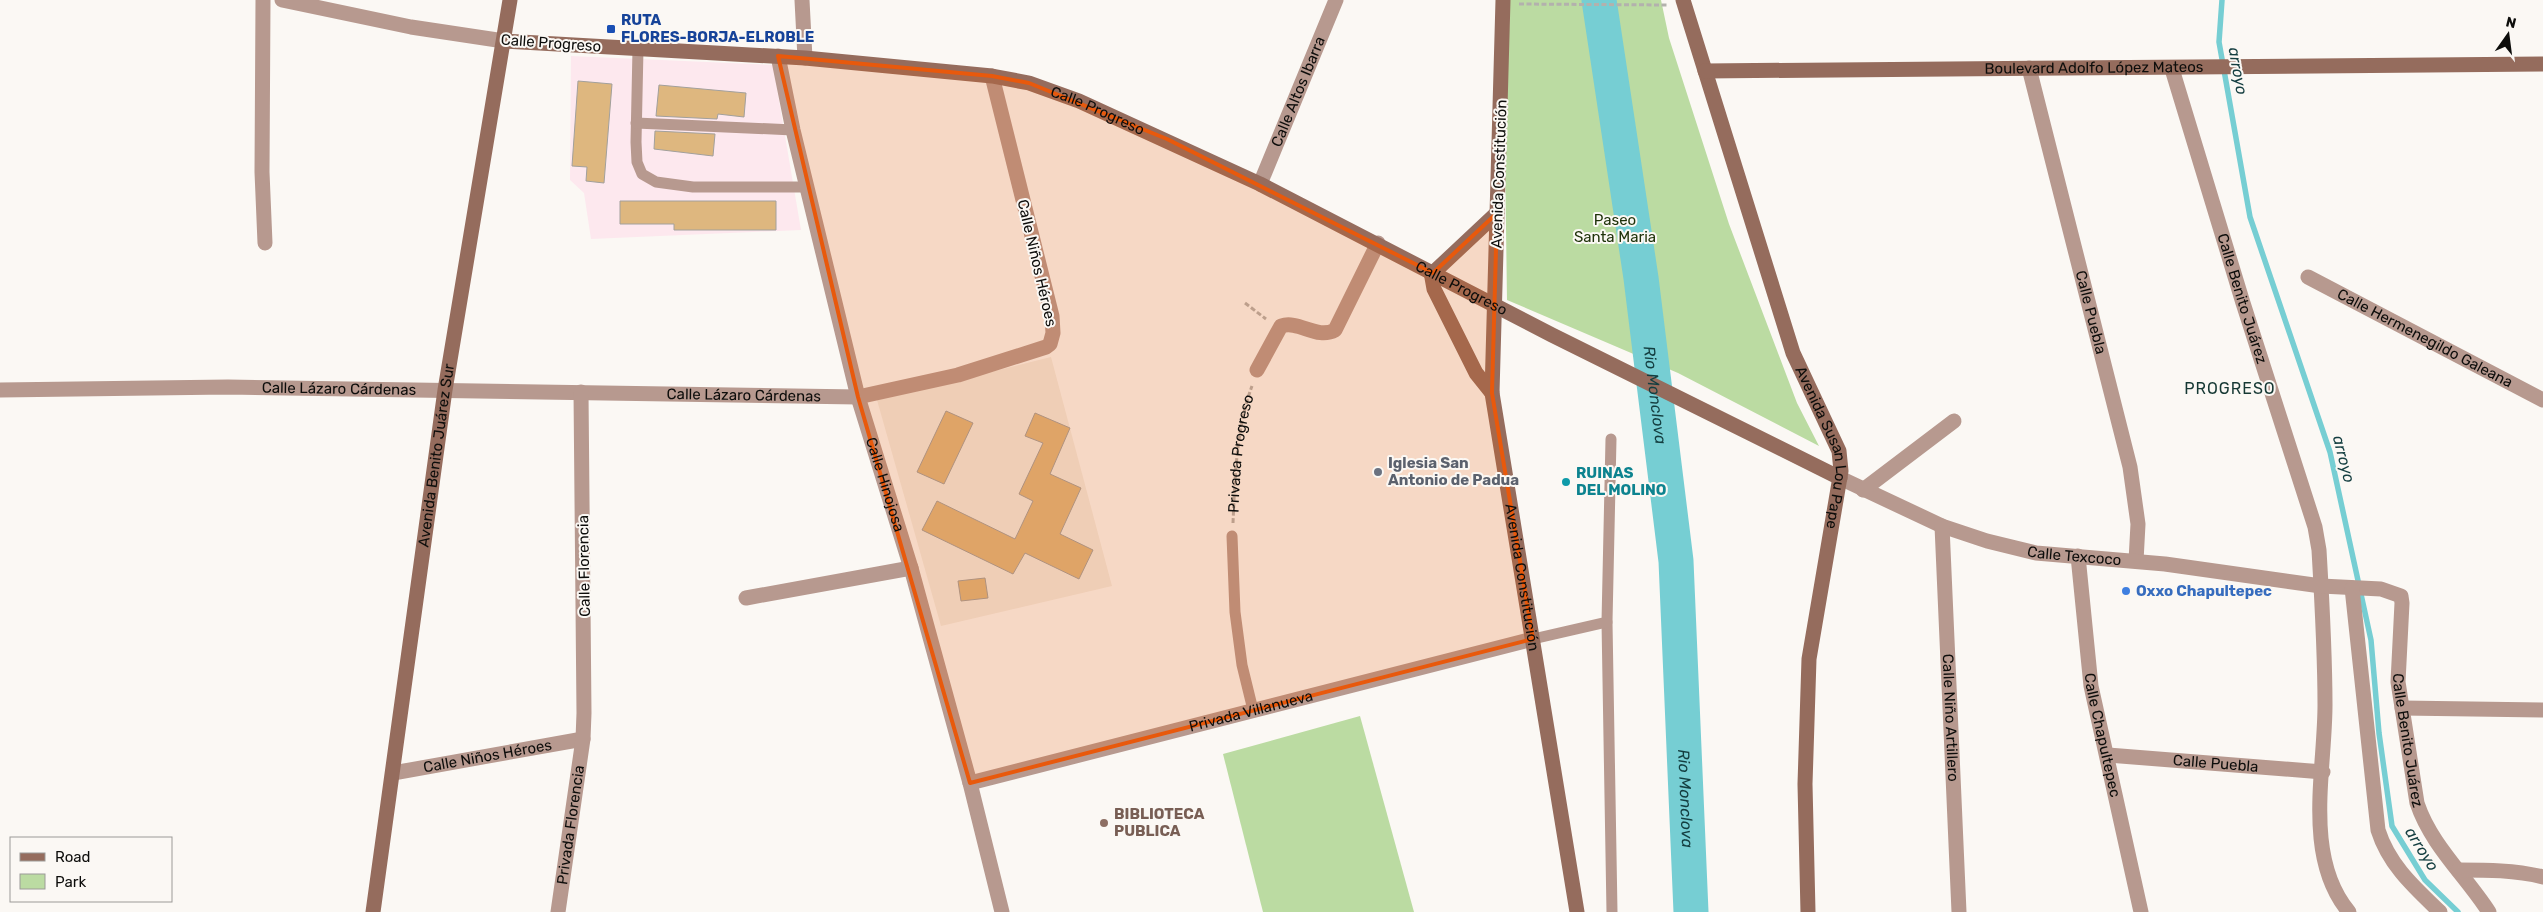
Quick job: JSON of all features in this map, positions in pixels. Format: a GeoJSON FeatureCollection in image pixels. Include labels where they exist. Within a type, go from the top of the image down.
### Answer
{"type":"FeatureCollection","features":[{"type":"Feature","properties":{"kind":"street"},"geometry":{"type":"LineString","coordinates":[[263,0],[262,172],[265,244]]}},
{"type":"Feature","properties":{"kind":"street","name":"Calle Progreso"},"geometry":{"type":"LineString","coordinates":[[282,0],[306,3],[411,27],[504,41],[804,58],[992,76],[1029,83],[1079,100],[1260,184],[1378,243],[1552,335],[1840,478]]}},
{"type":"Feature","properties":{"kind":"street","name":"Avenida Benito Juárez Sur"},"geometry":{"type":"LineString","coordinates":[[373,912],[445,390],[510,0]]}},
{"type":"Feature","properties":{"kind":"street"},"geometry":{"type":"LineString","coordinates":[[802,0],[804,58]]}},
{"type":"Feature","properties":{"kind":"street","name":"Calle Altos Ibarra"},"geometry":{"type":"LineString","coordinates":[[1260,184],[1336,0]]}},
{"type":"Feature","properties":{"kind":"street","name":"Avenida Constitución"},"geometry":{"type":"LineString","coordinates":[[1503,2],[1492,393],[1577,912]]}},
{"type":"Feature","properties":{"kind":"street","name":"Avenida Susan Lou Pape"},"geometry":{"type":"LineString","coordinates":[[1684,2],[1793,353],[1839,452],[1840,478],[1809,659],[1805,784],[1808,912]]}},
{"type":"Feature","properties":{"kind":"street","name":"Calle Hinojosa"},"geometry":{"type":"LineString","coordinates":[[778,56],[793,130],[858,396],[911,568],[970,783],[1002,912]]}},
{"type":"Feature","properties":{"kind":"street","name":"Boulevard Adolfo López Mateos"},"geometry":{"type":"LineString","coordinates":[[1705,71],[2543,64]]}},
{"type":"Feature","properties":{"kind":"street","name":"Calle Puebla"},"geometry":{"type":"LineString","coordinates":[[2029,68],[2130,467],[2138,524],[2136,561]]}},
{"type":"Feature","properties":{"kind":"street","name":"Calle Benito Juárez"},"geometry":{"type":"LineString","coordinates":[[2177,68],[2243,303],[2315,527],[2321,586],[2381,589],[2400,596],[2402,603],[2398,661],[2402,708],[2416,803],[2422,819],[2489,912]]}},
{"type":"Feature","properties":{"kind":"street","name":"Calle Niños Héroes"},"geometry":{"type":"LineString","coordinates":[[858,396],[968,372],[1038,350],[1050,344],[1053,333],[1052,316],[992,76]]}},
{"type":"Feature","properties":{"kind":"street"},"geometry":{"type":"LineString","coordinates":[[1492,393],[1476,373],[1434,288],[1432,272],[1497,213]]}},
{"type":"Feature","properties":{"kind":"street"},"geometry":{"type":"LineString","coordinates":[[1257,370],[1278,328],[1290,325],[1324,333],[1335,330],[1378,243]]}},
{"type":"Feature","properties":{"kind":"street","name":"Calle Hermenegildo Galeana"},"geometry":{"type":"LineString","coordinates":[[2308,278],[2543,400]]}},
{"type":"Feature","properties":{"kind":"street","name":"Calle Lázaro Cárdenas"},"geometry":{"type":"LineString","coordinates":[[0,390],[141,387],[858,396]]}},
{"type":"Feature","properties":{"kind":"street","name":"Calle Florencia"},"geometry":{"type":"LineString","coordinates":[[581,392],[585,611],[583,739]]}},
{"type":"Feature","properties":{"kind":"street"},"geometry":{"type":"LineString","coordinates":[[1863,490],[1954,420]]}},
{"type":"Feature","properties":{"kind":"street","name":"Calle Texcoco"},"geometry":{"type":"LineString","coordinates":[[1840,478],[1942,526],[1986,541],[2036,553],[2136,561],[2321,586]]}},
{"type":"Feature","properties":{"kind":"street","name":"Calle Niño Artillero"},"geometry":{"type":"LineString","coordinates":[[1942,526],[1959,912]]}},
{"type":"Feature","properties":{"kind":"street","name":"Calle Chapultepec"},"geometry":{"type":"LineString","coordinates":[[2078,556],[2091,686],[2108,755],[2141,912]]}},
{"type":"Feature","properties":{"kind":"street"},"geometry":{"type":"LineString","coordinates":[[746,598],[911,568]]}},
{"type":"Feature","properties":{"kind":"street"},"geometry":{"type":"LineString","coordinates":[[2321,586],[2325,705],[2320,816],[2323,848],[2330,880],[2340,901],[2349,912]]}},
{"type":"Feature","properties":{"kind":"street"},"geometry":{"type":"LineString","coordinates":[[2352,588],[2378,830],[2384,849],[2399,871],[2440,912]]}},
{"type":"Feature","properties":{"kind":"street","name":"Privada Villanueva"},"geometry":{"type":"LineString","coordinates":[[970,783],[1533,639]]}},
{"type":"Feature","properties":{"kind":"street"},"geometry":{"type":"LineString","coordinates":[[2402,708],[2543,710]]}},
{"type":"Feature","properties":{"kind":"street","name":"Calle Niños Héroes"},"geometry":{"type":"LineString","coordinates":[[393,773],[583,739]]}},
{"type":"Feature","properties":{"kind":"street","name":"Privada Florencia"},"geometry":{"type":"LineString","coordinates":[[558,912],[583,739]]}},
{"type":"Feature","properties":{"kind":"street","name":"Calle Puebla"},"geometry":{"type":"LineString","coordinates":[[2108,755],[2323,772]]}},
{"type":"Feature","properties":{"kind":"street"},"geometry":{"type":"LineString","coordinates":[[2458,870],[2524,872],[2543,877]]}},
{"type":"Feature","properties":{"kind":"lane"},"geometry":{"type":"LineString","coordinates":[[638,49],[637,162],[642,174],[656,182],[693,187],[807,187]]}},
{"type":"Feature","properties":{"kind":"lane"},"geometry":{"type":"LineString","coordinates":[[636,124],[793,130]]}},
{"type":"Feature","properties":{"kind":"lane"},"geometry":{"type":"LineString","coordinates":[[1611,439],[1607,622],[1612,912]]}},
{"type":"Feature","properties":{"kind":"lane"},"geometry":{"type":"LineString","coordinates":[[1232,536],[1235,612],[1242,665],[1253,710]]}},
{"type":"Feature","properties":{"kind":"lane"},"geometry":{"type":"LineString","coordinates":[[1533,639],[1607,622]]}},
{"type":"Feature","properties":{"kind":"path"},"geometry":{"type":"LineString","coordinates":[[1503,2],[1684,2]]}},
{"type":"Feature","properties":{"kind":"path"},"geometry":{"type":"LineString","coordinates":[[1245,303],[1278,328]]}},
{"type":"Feature","properties":{"kind":"path","name":"Privada Progreso"},"geometry":{"type":"LineString","coordinates":[[1232,536],[1235,476],[1240,437],[1246,400],[1257,370]]}},
{"type":"Feature","properties":{"kind":"highlighted area"},"geometry":{"type":"Polygon","coordinates":[[[778,56],[992,76],[1029,83],[1167,139],[1433,273],[1497,213],[1492,393],[1533,639],[970,783],[858,397],[778,56]]]}},
{"type":"Feature","properties":{"kind":"shaded area"},"geometry":{"type":"Polygon","coordinates":[[[571,56],[773,65],[801,230],[591,239],[584,193],[570,180],[571,56]]]}},
{"type":"Feature","properties":{"kind":"shaded area"},"geometry":{"type":"Polygon","coordinates":[[[1051,357],[1112,586],[941,626],[877,400],[1051,357]]]}},
{"type":"Feature","properties":{"kind":"green space","name":"Paseo Santa Maria"},"geometry":{"type":"Polygon","coordinates":[[[1510,0],[1661,0],[1669,38],[1729,224],[1797,403],[1819,446],[1678,373],[1507,300],[1505,154],[1510,0]]]}},
{"type":"Feature","properties":{"kind":"green space"},"geometry":{"type":"Polygon","coordinates":[[[1360,716],[1414,912],[1263,912],[1223,754],[1360,716]]]}},
{"type":"Feature","properties":{"kind":"building"},"geometry":{"type":"Polygon","coordinates":[[[578,81],[612,84],[604,183],[586,181],[587,167],[572,166],[578,81]]]}},
{"type":"Feature","properties":{"kind":"building"},"geometry":{"type":"Polygon","coordinates":[[[659,85],[746,93],[744,117],[718,114],[717,119],[656,116],[659,85]]]}},
{"type":"Feature","properties":{"kind":"building"},"geometry":{"type":"Polygon","coordinates":[[[655,131],[715,134],[713,156],[654,149],[655,131]]]}},
{"type":"Feature","properties":{"kind":"building"},"geometry":{"type":"Polygon","coordinates":[[[620,201],[776,201],[776,230],[674,230],[674,224],[620,224],[620,201]]]}},
{"type":"Feature","properties":{"kind":"building"},"geometry":{"type":"Polygon","coordinates":[[[946,411],[973,423],[944,484],[917,472],[946,411]]]}},
{"type":"Feature","properties":{"kind":"building"},"geometry":{"type":"Polygon","coordinates":[[[1035,413],[1070,428],[1050,474],[1081,488],[1060,534],[1093,550],[1079,579],[1025,553],[1013,574],[922,530],[937,501],[1015,539],[1033,501],[1019,494],[1043,443],[1025,436],[1035,413]]]}},
{"type":"Feature","properties":{"kind":"building"},"geometry":{"type":"Polygon","coordinates":[[[985,578],[988,598],[961,601],[958,581],[985,578]]]}},
{"type":"Feature","properties":{"kind":"waterway","name":"Rio Monclova"},"geometry":{"type":"LineString","coordinates":[[1599,0],[1641,278],[1676,561],[1691,912]]}},
{"type":"Feature","properties":{"kind":"waterway","name":"arroyo"},"geometry":{"type":"LineString","coordinates":[[2222,0],[2219,42],[2250,217],[2330,452],[2371,640],[2379,733],[2392,826],[2425,880],[2458,912]]}},
{"type":"Feature","properties":{"kind":"place","name":"RUTA FLORES-BORJA-ELROBLE"},"geometry":{"type":"Point","coordinates":[611,29]}},
{"type":"Feature","properties":{"kind":"place","name":"Iglesia San Antonio de Padua"},"geometry":{"type":"Point","coordinates":[1378,472]}},
{"type":"Feature","properties":{"kind":"place","name":"RUINAS DEL MOLINO"},"geometry":{"type":"Point","coordinates":[1566,482]}},
{"type":"Feature","properties":{"kind":"place","name":"Oxxo Chapultepec"},"geometry":{"type":"Point","coordinates":[2126,591]}},
{"type":"Feature","properties":{"kind":"place","name":"BIBLIOTECA PUBLICA"},"geometry":{"type":"Point","coordinates":[1104,823]}},
{"type":"Feature","properties":{"kind":"district","name":"PROGRESO"},"geometry":{"type":"Point","coordinates":[2230,388]}}]}
